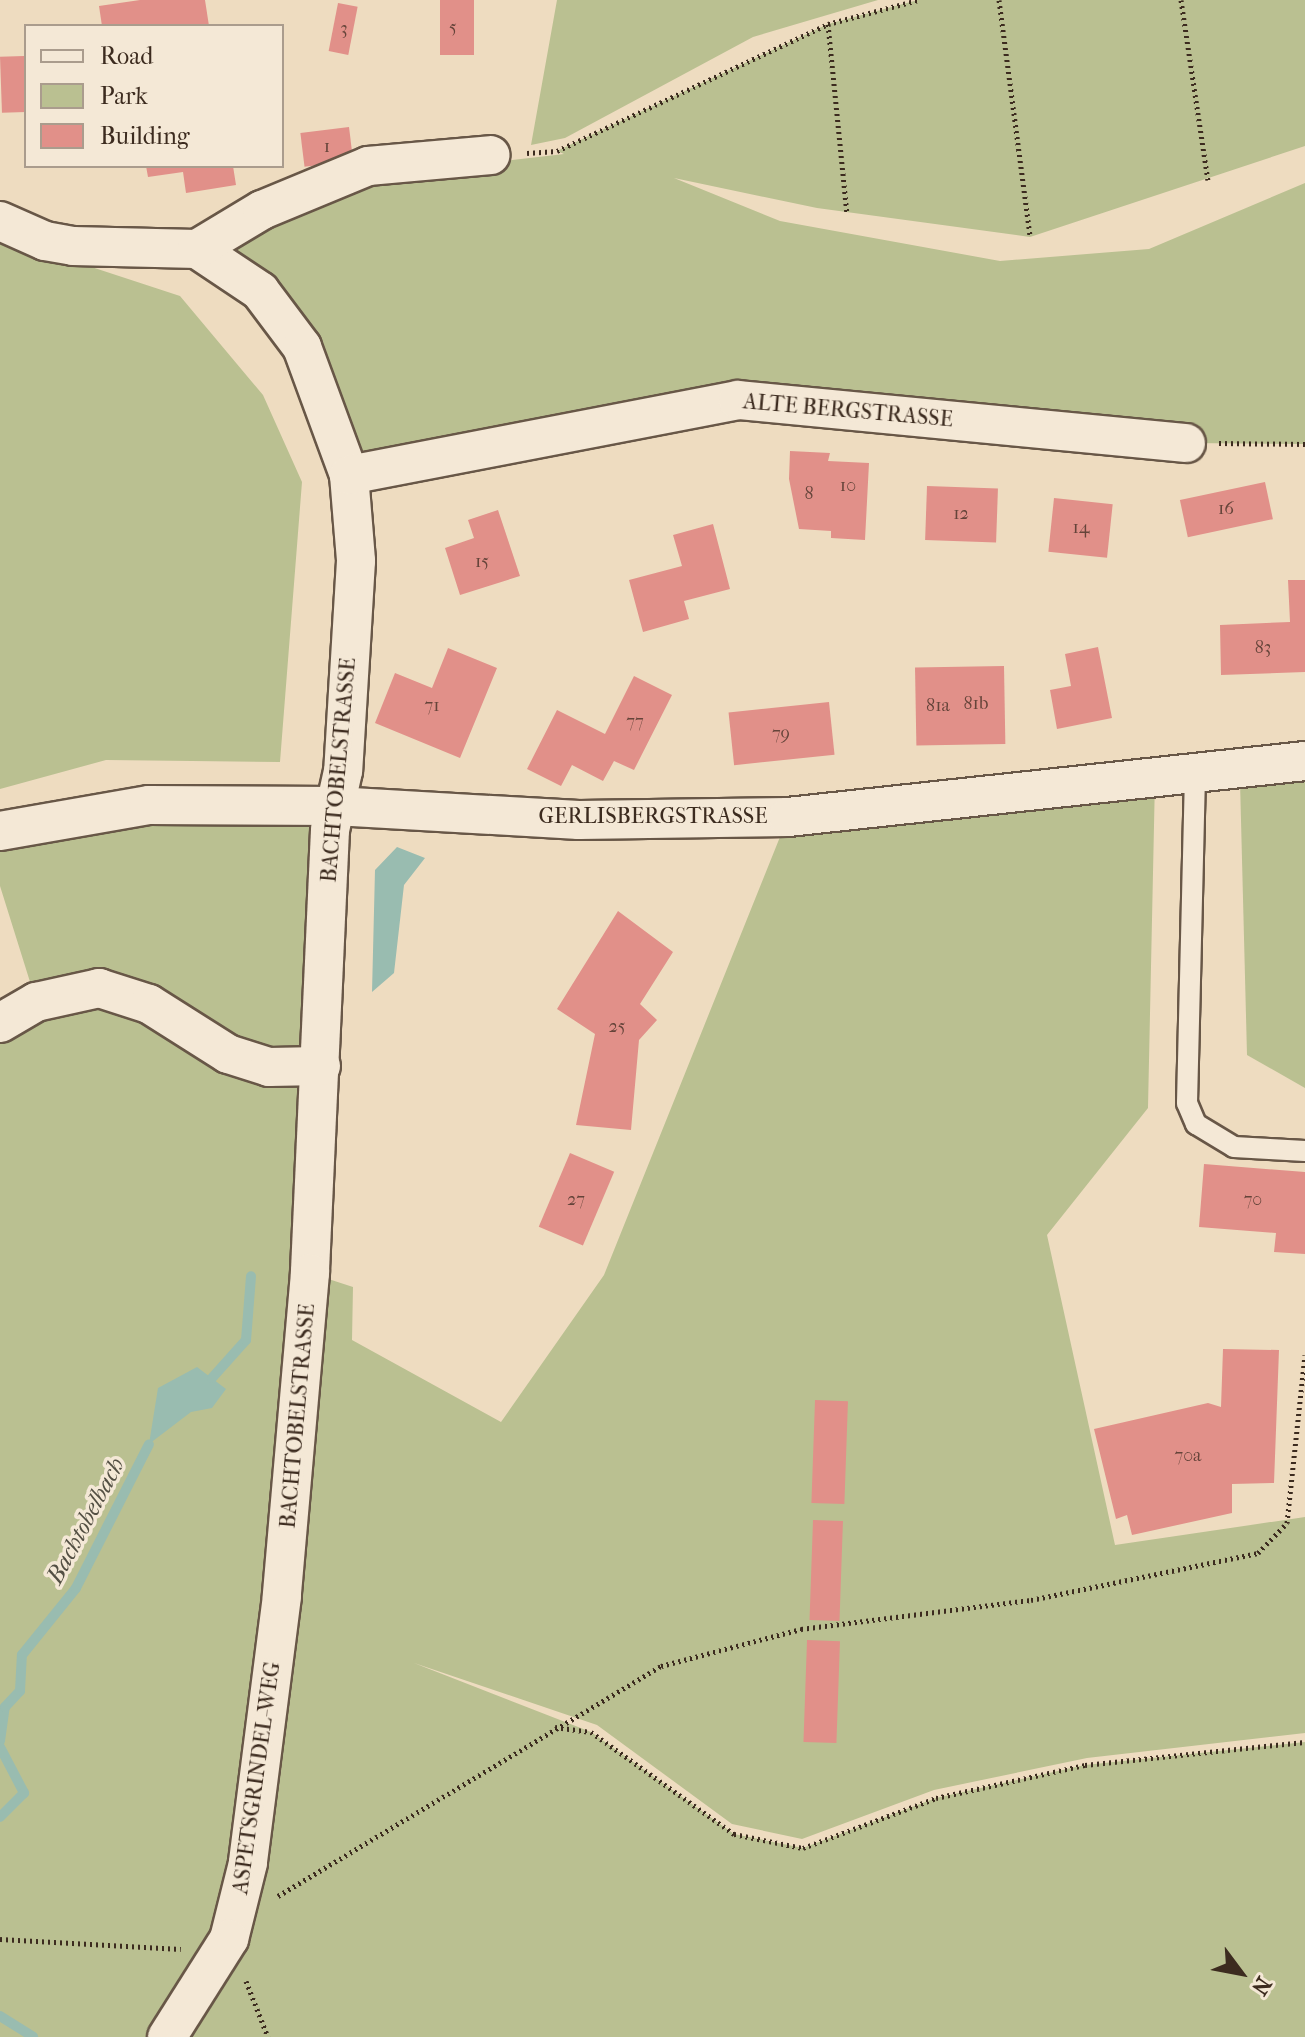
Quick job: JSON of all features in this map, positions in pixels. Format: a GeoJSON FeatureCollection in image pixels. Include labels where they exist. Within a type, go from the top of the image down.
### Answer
{"type":"FeatureCollection","features":[{"type":"Feature","properties":{"kind":"street"},"geometry":{"type":"LineString","coordinates":[[0,221],[59,244],[197,249],[262,210],[368,166],[491,155]]}},
{"type":"Feature","properties":{"kind":"street","name":"BACHTOBELSTRASSE"},"geometry":{"type":"LineString","coordinates":[[197,249],[260,291],[302,347],[349,475],[356,561],[343,771],[335,806],[321,1066],[282,1596]]}},
{"type":"Feature","properties":{"kind":"street","name":"ALTE BERGSTRASSE"},"geometry":{"type":"LineString","coordinates":[[349,475],[738,400],[1186,443]]}},
{"type":"Feature","properties":{"kind":"street","name":"GERLISBERGSTRASSE"},"geometry":{"type":"LineString","coordinates":[[0,831],[149,805],[335,806],[579,820],[788,817],[1305,761]]}},
{"type":"Feature","properties":{"kind":"street"},"geometry":{"type":"LineString","coordinates":[[0,1023],[36,1002],[99,988],[149,1004],[228,1054],[269,1067],[321,1066]]}},
{"type":"Feature","properties":{"kind":"street","name":"ASPETSGRINDEL-WEG"},"geometry":{"type":"LineString","coordinates":[[167,2037],[229,1939],[248,1863],[282,1596]]}},
{"type":"Feature","properties":{"kind":"lane"},"geometry":{"type":"LineString","coordinates":[[1195,775],[1187,1103],[1196,1124],[1234,1147],[1305,1151]]}},
{"type":"Feature","properties":{"kind":"path"},"geometry":{"type":"LineString","coordinates":[[491,155],[557,151],[828,24],[918,0]]}},
{"type":"Feature","properties":{"kind":"path"},"geometry":{"type":"LineString","coordinates":[[999,0],[1030,237]]}},
{"type":"Feature","properties":{"kind":"path"},"geometry":{"type":"LineString","coordinates":[[1181,0],[1208,180]]}},
{"type":"Feature","properties":{"kind":"path"},"geometry":{"type":"LineString","coordinates":[[828,24],[847,213]]}},
{"type":"Feature","properties":{"kind":"path"},"geometry":{"type":"LineString","coordinates":[[1186,443],[1305,444]]}},
{"type":"Feature","properties":{"kind":"path"},"geometry":{"type":"LineString","coordinates":[[270,1902],[291,1884],[661,1666],[801,1629],[1031,1600],[1258,1553],[1287,1523],[1305,1355]]}},
{"type":"Feature","properties":{"kind":"path"},"geometry":{"type":"LineString","coordinates":[[555,1727],[591,1732],[734,1834],[803,1848],[936,1798],[1085,1765],[1305,1742]]}},
{"type":"Feature","properties":{"kind":"path"},"geometry":{"type":"LineString","coordinates":[[0,1939],[178,1950],[229,1939],[268,2037]]}},
{"type":"Feature","properties":{"kind":"green space"},"geometry":{"type":"Polygon","coordinates":[[[557,0],[878,0],[753,37],[565,138],[531,145],[557,0]]]}},
{"type":"Feature","properties":{"kind":"green space"},"geometry":{"type":"Polygon","coordinates":[[[918,0],[1305,0],[1305,146],[1030,237],[817,208],[674,178],[780,221],[1000,261],[1149,249],[1305,183],[1305,444],[1186,443],[738,400],[349,475],[336,392],[301,311],[224,239],[373,176],[564,154],[557,151],[828,24],[918,0]]]}},
{"type":"Feature","properties":{"kind":"green space"},"geometry":{"type":"Polygon","coordinates":[[[0,237],[180,296],[263,395],[302,482],[280,762],[106,760],[0,789],[0,237]]]}},
{"type":"Feature","properties":{"kind":"green space"},"geometry":{"type":"Polygon","coordinates":[[[1305,774],[1305,1088],[1247,1055],[1240,781],[1305,774]]]}},
{"type":"Feature","properties":{"kind":"green space"},"geometry":{"type":"Polygon","coordinates":[[[1155,779],[1148,1108],[1047,1235],[1115,1545],[1305,1517],[1305,1733],[1087,1758],[934,1790],[802,1839],[732,1824],[597,1725],[414,1663],[591,1732],[734,1834],[803,1848],[936,1798],[1085,1765],[1305,1742],[1305,2037],[0,2037],[0,1023],[36,1001],[0,886],[0,831],[335,806],[310,1273],[353,1287],[352,1340],[501,1422],[604,1275],[788,817],[1155,779]]]}},
{"type":"Feature","properties":{"kind":"water"},"geometry":{"type":"Polygon","coordinates":[[[397,847],[425,858],[404,885],[394,973],[372,992],[375,870],[397,847]]]}},
{"type":"Feature","properties":{"kind":"water"},"geometry":{"type":"Polygon","coordinates":[[[197,1367],[226,1389],[212,1408],[191,1412],[149,1444],[158,1388],[197,1367]]]}},
{"type":"Feature","properties":{"kind":"building"},"geometry":{"type":"Polygon","coordinates":[[[140,0],[205,0],[209,24],[102,24],[99,6],[140,0]]]}},
{"type":"Feature","properties":{"kind":"building"},"geometry":{"type":"Polygon","coordinates":[[[440,0],[474,0],[474,55],[440,55],[440,0]]]}},
{"type":"Feature","properties":{"kind":"building"},"geometry":{"type":"Polygon","coordinates":[[[338,3],[358,7],[348,55],[329,51],[338,3]]]}},
{"type":"Feature","properties":{"kind":"building"},"geometry":{"type":"Polygon","coordinates":[[[24,56],[24,112],[2,113],[0,57],[24,56]]]}},
{"type":"Feature","properties":{"kind":"building"},"geometry":{"type":"Polygon","coordinates":[[[349,127],[353,161],[305,167],[300,133],[349,127]]]}},
{"type":"Feature","properties":{"kind":"building"},"geometry":{"type":"Polygon","coordinates":[[[146,168],[233,168],[236,185],[186,193],[183,172],[148,177],[146,168]]]}},
{"type":"Feature","properties":{"kind":"building"},"geometry":{"type":"Polygon","coordinates":[[[790,451],[830,453],[828,461],[869,463],[865,540],[831,538],[831,531],[799,529],[789,479],[790,451]]]}},
{"type":"Feature","properties":{"kind":"building"},"geometry":{"type":"Polygon","coordinates":[[[1265,482],[1273,519],[1188,537],[1180,500],[1265,482]]]}},
{"type":"Feature","properties":{"kind":"building"},"geometry":{"type":"Polygon","coordinates":[[[927,486],[998,488],[996,542],[925,540],[927,486]]]}},
{"type":"Feature","properties":{"kind":"building"},"geometry":{"type":"Polygon","coordinates":[[[1054,498],[1113,504],[1107,558],[1048,552],[1054,498]]]}},
{"type":"Feature","properties":{"kind":"building"},"geometry":{"type":"Polygon","coordinates":[[[498,510],[520,576],[460,595],[445,548],[474,538],[468,520],[498,510]]]}},
{"type":"Feature","properties":{"kind":"building"},"geometry":{"type":"Polygon","coordinates":[[[713,524],[730,589],[684,601],[689,619],[643,632],[629,580],[682,566],[673,535],[713,524]]]}},
{"type":"Feature","properties":{"kind":"building"},"geometry":{"type":"Polygon","coordinates":[[[1288,580],[1305,580],[1305,672],[1221,675],[1220,625],[1290,622],[1288,580]]]}},
{"type":"Feature","properties":{"kind":"building"},"geometry":{"type":"Polygon","coordinates":[[[1098,647],[1112,718],[1057,729],[1050,690],[1071,686],[1065,654],[1098,647]]]}},
{"type":"Feature","properties":{"kind":"building"},"geometry":{"type":"Polygon","coordinates":[[[448,648],[497,668],[460,758],[375,723],[395,673],[432,688],[448,648]]]}},
{"type":"Feature","properties":{"kind":"building"},"geometry":{"type":"Polygon","coordinates":[[[1004,666],[1005,744],[916,746],[915,668],[1004,666]]]}},
{"type":"Feature","properties":{"kind":"building"},"geometry":{"type":"Polygon","coordinates":[[[634,676],[672,695],[634,770],[614,761],[603,781],[572,765],[561,786],[527,769],[557,710],[605,734],[634,676]]]}},
{"type":"Feature","properties":{"kind":"building"},"geometry":{"type":"Polygon","coordinates":[[[829,702],[835,755],[734,765],[729,713],[829,702]]]}},
{"type":"Feature","properties":{"kind":"building"},"geometry":{"type":"Polygon","coordinates":[[[618,911],[673,952],[640,1004],[657,1020],[639,1040],[631,1130],[576,1125],[595,1034],[557,1009],[618,911]]]}},
{"type":"Feature","properties":{"kind":"building"},"geometry":{"type":"Polygon","coordinates":[[[570,1153],[614,1172],[583,1245],[539,1227],[570,1153]]]}},
{"type":"Feature","properties":{"kind":"building"},"geometry":{"type":"Polygon","coordinates":[[[1204,1164],[1305,1172],[1305,1254],[1274,1252],[1276,1233],[1199,1227],[1204,1164]]]}},
{"type":"Feature","properties":{"kind":"building"},"geometry":{"type":"Polygon","coordinates":[[[1223,1349],[1279,1350],[1274,1483],[1232,1484],[1232,1513],[1132,1535],[1127,1515],[1116,1519],[1094,1429],[1208,1403],[1221,1407],[1223,1349]]]}},
{"type":"Feature","properties":{"kind":"building"},"geometry":{"type":"Polygon","coordinates":[[[815,1400],[848,1401],[844,1504],[811,1503],[815,1400]]]}},
{"type":"Feature","properties":{"kind":"building"},"geometry":{"type":"Polygon","coordinates":[[[813,1520],[843,1521],[839,1621],[810,1620],[813,1520]]]}},
{"type":"Feature","properties":{"kind":"building"},"geometry":{"type":"Polygon","coordinates":[[[807,1640],[840,1641],[836,1743],[803,1742],[807,1640]]]}},
{"type":"Feature","properties":{"kind":"waterway"},"geometry":{"type":"LineString","coordinates":[[212,1378],[246,1340],[251,1276]]}},
{"type":"Feature","properties":{"kind":"waterway","name":"Bachtobelbach"},"geometry":{"type":"LineString","coordinates":[[0,1741],[5,1707],[20,1691],[22,1655],[76,1588],[149,1444]]}},
{"type":"Feature","properties":{"kind":"waterway","name":"Bachtobelbach"},"geometry":{"type":"LineString","coordinates":[[0,1747],[24,1793],[0,1817]]}},
{"type":"Feature","properties":{"kind":"waterway","name":"Bachtobelbach"},"geometry":{"type":"LineString","coordinates":[[0,2016],[33,2037]]}}]}
